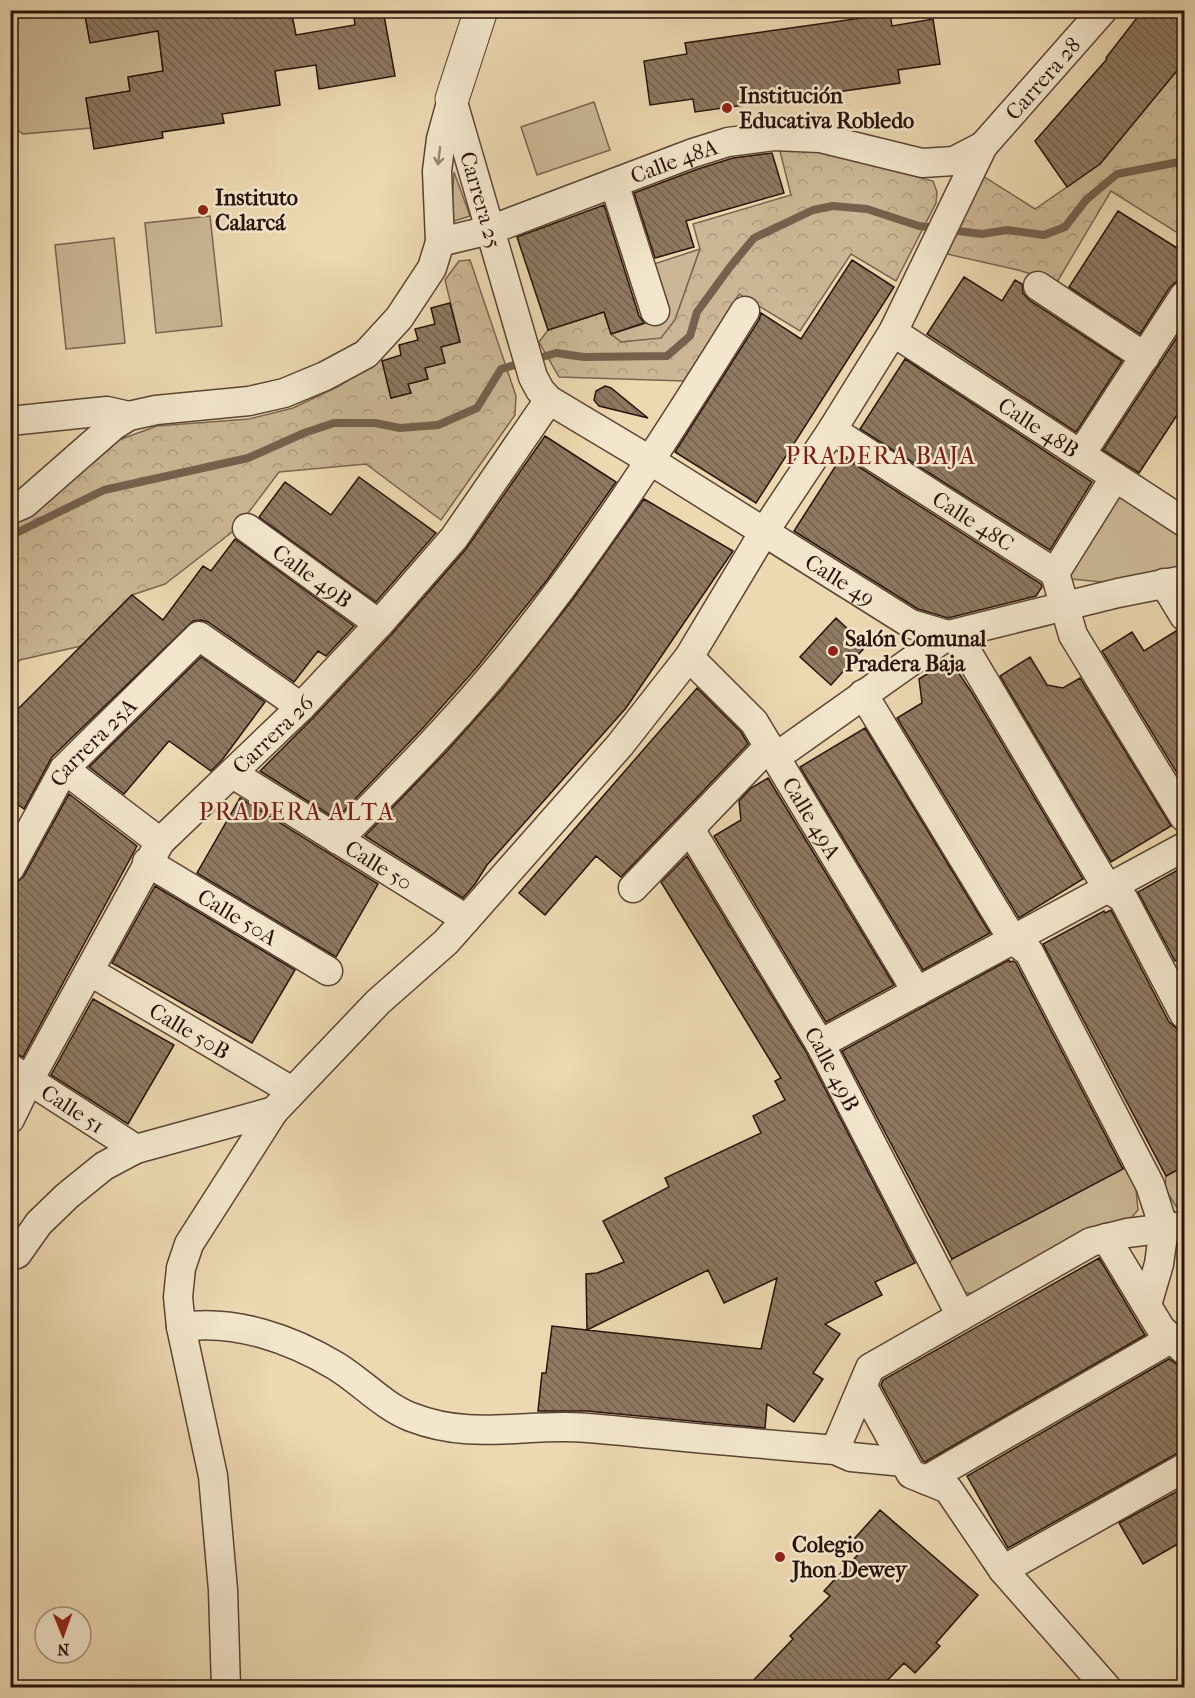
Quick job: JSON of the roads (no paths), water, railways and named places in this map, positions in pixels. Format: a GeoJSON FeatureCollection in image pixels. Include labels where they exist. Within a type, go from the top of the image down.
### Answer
{"type":"FeatureCollection","features":[{"type":"Feature","properties":{"kind":"street"},"geometry":{"type":"LineString","coordinates":[[10,510],[24,504],[113,426],[129,416],[156,410],[249,401],[284,393],[335,371],[366,354],[399,318],[432,268],[440,242],[437,171],[441,139],[481,10]]}},
{"type":"Feature","properties":{"kind":"street","name":"Carrera 28"},"geometry":{"type":"LineString","coordinates":[[983,146],[1103,10]]}},
{"type":"Feature","properties":{"kind":"street","name":"Carrera 25"},"geometry":{"type":"LineString","coordinates":[[452,99],[521,337],[541,389]]}},
{"type":"Feature","properties":{"kind":"street","name":"Calle 48A"},"geometry":{"type":"LineString","coordinates":[[440,242],[490,230],[693,153],[728,142],[774,136],[820,138],[922,163],[954,161],[983,146]]}},
{"type":"Feature","properties":{"kind":"street"},"geometry":{"type":"LineString","coordinates":[[226,1688],[223,1590],[213,1476],[182,1327],[178,1297],[181,1268],[189,1244],[283,1101],[378,1002],[446,942],[620,745],[689,657],[764,532],[832,430],[893,332],[983,146]]}},
{"type":"Feature","properties":{"kind":"street"},"geometry":{"type":"LineString","coordinates":[[614,183],[655,311]]}},
{"type":"Feature","properties":{"kind":"street"},"geometry":{"type":"LineString","coordinates":[[1038,286],[1144,357]]}},
{"type":"Feature","properties":{"kind":"street"},"geometry":{"type":"LineString","coordinates":[[1081,454],[1185,296]]}},
{"type":"Feature","properties":{"kind":"street"},"geometry":{"type":"LineString","coordinates":[[338,840],[490,678],[573,572],[651,461],[745,311]]}},
{"type":"Feature","properties":{"kind":"street","name":"Calle 48B"},"geometry":{"type":"LineString","coordinates":[[893,332],[1185,522]]}},
{"type":"Feature","properties":{"kind":"street","name":"Calle 49"},"geometry":{"type":"LineString","coordinates":[[541,389],[651,461],[911,624],[948,635],[964,647],[1108,889],[1123,898],[1175,974],[1185,1014]]}},
{"type":"Feature","properties":{"kind":"street","name":"Carrera 26"},"geometry":{"type":"LineString","coordinates":[[10,1119],[20,1074],[89,971],[154,852],[301,707],[379,624],[454,538],[541,389]]}},
{"type":"Feature","properties":{"kind":"street"},"geometry":{"type":"LineString","coordinates":[[10,421],[107,411],[129,416]]}},
{"type":"Feature","properties":{"kind":"street","name":"Calle 48C"},"geometry":{"type":"LineString","coordinates":[[832,430],[1055,573]]}},
{"type":"Feature","properties":{"kind":"street"},"geometry":{"type":"LineString","coordinates":[[1115,477],[1055,573],[1073,635],[1185,817]]}},
{"type":"Feature","properties":{"kind":"street","name":"Calle 49B"},"geometry":{"type":"LineString","coordinates":[[247,528],[379,624]]}},
{"type":"Feature","properties":{"kind":"street"},"geometry":{"type":"LineString","coordinates":[[633,888],[690,828],[773,751],[863,694],[948,635],[1174,582],[1185,616]]}},
{"type":"Feature","properties":{"kind":"street","name":"Carrera 25A"},"geometry":{"type":"LineString","coordinates":[[10,868],[64,770],[199,636],[301,707]]}},
{"type":"Feature","properties":{"kind":"street","name":"Calle 49A"},"geometry":{"type":"LineString","coordinates":[[689,657],[754,722],[917,992]]}},
{"type":"Feature","properties":{"kind":"street"},"geometry":{"type":"LineString","coordinates":[[863,694],[1013,940],[1029,952],[1174,1227]]}},
{"type":"Feature","properties":{"kind":"street","name":"Calle 50A"},"geometry":{"type":"LineString","coordinates":[[64,770],[154,852],[328,971]]}},
{"type":"Feature","properties":{"kind":"street","name":"Calle 50"},"geometry":{"type":"LineString","coordinates":[[233,774],[466,920]]}},
{"type":"Feature","properties":{"kind":"street","name":"Calle 49B"},"geometry":{"type":"LineString","coordinates":[[690,828],[820,1044],[961,1316]]}},
{"type":"Feature","properties":{"kind":"street"},"geometry":{"type":"LineString","coordinates":[[820,1044],[1185,847]]}},
{"type":"Feature","properties":{"kind":"street","name":"Calle 50B"},"geometry":{"type":"LineString","coordinates":[[89,971],[283,1101]]}},
{"type":"Feature","properties":{"kind":"street","name":"Calle 51"},"geometry":{"type":"LineString","coordinates":[[20,1074],[136,1149]]}},
{"type":"Feature","properties":{"kind":"street"},"geometry":{"type":"LineString","coordinates":[[10,1256],[17,1254],[39,1223],[66,1196],[104,1166],[136,1149],[283,1101]]}},
{"type":"Feature","properties":{"kind":"street"},"geometry":{"type":"LineString","coordinates":[[835,1450],[870,1368],[1092,1242],[1174,1227]]}},
{"type":"Feature","properties":{"kind":"street"},"geometry":{"type":"LineString","coordinates":[[1147,1305],[1159,1264],[1174,1227]]}},
{"type":"Feature","properties":{"kind":"street"},"geometry":{"type":"LineString","coordinates":[[926,1480],[1178,1344],[1161,1329],[1106,1238]]}},
{"type":"Feature","properties":{"kind":"street"},"geometry":{"type":"LineString","coordinates":[[182,1327],[199,1324],[257,1331],[309,1352],[337,1367],[386,1404],[409,1416],[437,1426],[463,1430],[500,1431],[564,1426],[835,1450],[851,1457],[904,1462]]}},
{"type":"Feature","properties":{"kind":"street"},"geometry":{"type":"LineString","coordinates":[[863,1387],[911,1474],[948,1489],[1003,1570],[1107,1688]]}},
{"type":"Feature","properties":{"kind":"street"},"geometry":{"type":"LineString","coordinates":[[1003,1570],[1185,1468]]}},
{"type":"Feature","properties":{"kind":"waterway"},"geometry":{"type":"LineString","coordinates":[[950,230],[982,234],[1007,230],[1044,235],[1065,227],[1086,200],[1117,174],[1184,161]]}},
{"type":"Feature","properties":{"kind":"waterway"},"geometry":{"type":"LineString","coordinates":[[10,536],[104,490],[248,458],[304,433],[334,423],[375,423],[400,428],[438,425],[477,408],[501,369],[556,353],[584,357],[667,356],[690,336],[697,312],[754,238],[813,210],[833,206],[867,209],[919,226],[938,228]]}},
{"type":"Feature","properties":{"kind":"place","name":"Institución Educativa Robledo"},"geometry":{"type":"Point","coordinates":[727,108]}},
{"type":"Feature","properties":{"kind":"place","name":"Instituto Calarcá"},"geometry":{"type":"Point","coordinates":[203,210]}},
{"type":"Feature","properties":{"kind":"place","name":"Salón Comunal Pradera Baja"},"geometry":{"type":"Point","coordinates":[833,651]}},
{"type":"Feature","properties":{"kind":"place","name":"Colegio Jhon Dewey"},"geometry":{"type":"Point","coordinates":[780,1557]}},
{"type":"Feature","properties":{"kind":"district","name":"PRADERA BAJA"},"geometry":{"type":"Point","coordinates":[881,456]}},
{"type":"Feature","properties":{"kind":"district","name":"PRADERA ALTA"},"geometry":{"type":"Point","coordinates":[297,812]}}]}
